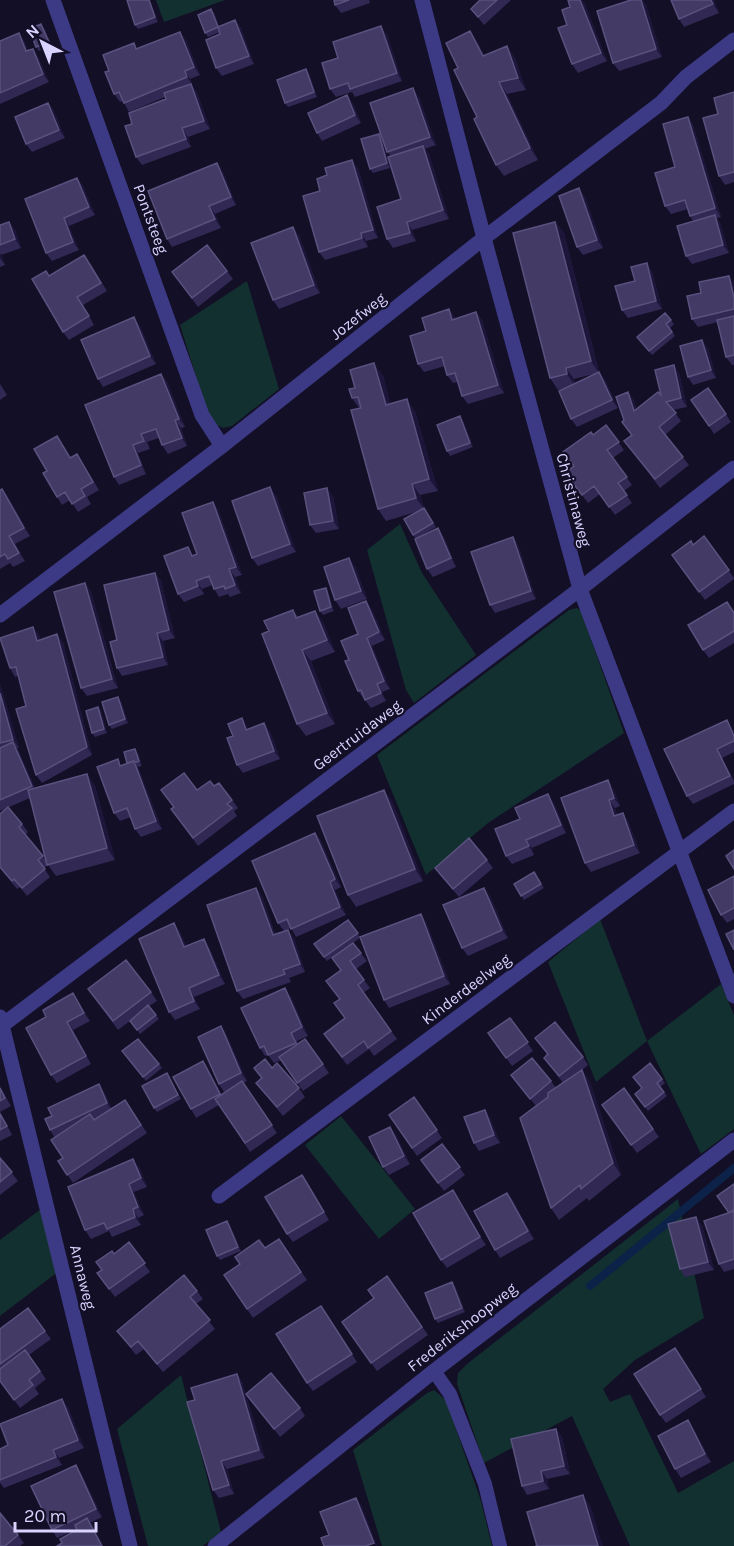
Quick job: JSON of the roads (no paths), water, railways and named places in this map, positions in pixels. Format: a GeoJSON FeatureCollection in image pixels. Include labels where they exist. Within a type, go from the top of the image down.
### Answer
{"type":"FeatureCollection","features":[{"type":"Feature","properties":{"kind":"street","name":"Pontsteeg"},"geometry":{"type":"LineString","coordinates":[[53,0],[202,415],[222,446]]}},
{"type":"Feature","properties":{"kind":"street","name":"Christinaweg"},"geometry":{"type":"LineString","coordinates":[[422,0],[580,589],[734,996]]}},
{"type":"Feature","properties":{"kind":"street","name":"Jozefweg"},"geometry":{"type":"LineString","coordinates":[[0,615],[222,446],[484,238],[661,103],[686,77],[734,40]]}},
{"type":"Feature","properties":{"kind":"street","name":"Geertruidaweg"},"geometry":{"type":"LineString","coordinates":[[1,1023],[580,589],[734,468]]}},
{"type":"Feature","properties":{"kind":"street","name":"Kinderdeelweg"},"geometry":{"type":"LineString","coordinates":[[219,1196],[734,811]]}},
{"type":"Feature","properties":{"kind":"street","name":"Annaweg"},"geometry":{"type":"LineString","coordinates":[[1,1023],[130,1546]]}},
{"type":"Feature","properties":{"kind":"street","name":"Frederikshoopweg"},"geometry":{"type":"LineString","coordinates":[[215,1546],[434,1371],[734,1140]]}},
{"type":"Feature","properties":{"kind":"lane"},"geometry":{"type":"LineString","coordinates":[[434,1371],[450,1394],[481,1474],[500,1546]]}},
{"type":"Feature","properties":{"kind":"waterway"},"geometry":{"type":"LineString","coordinates":[[590,1286],[734,1168]]}}]}
